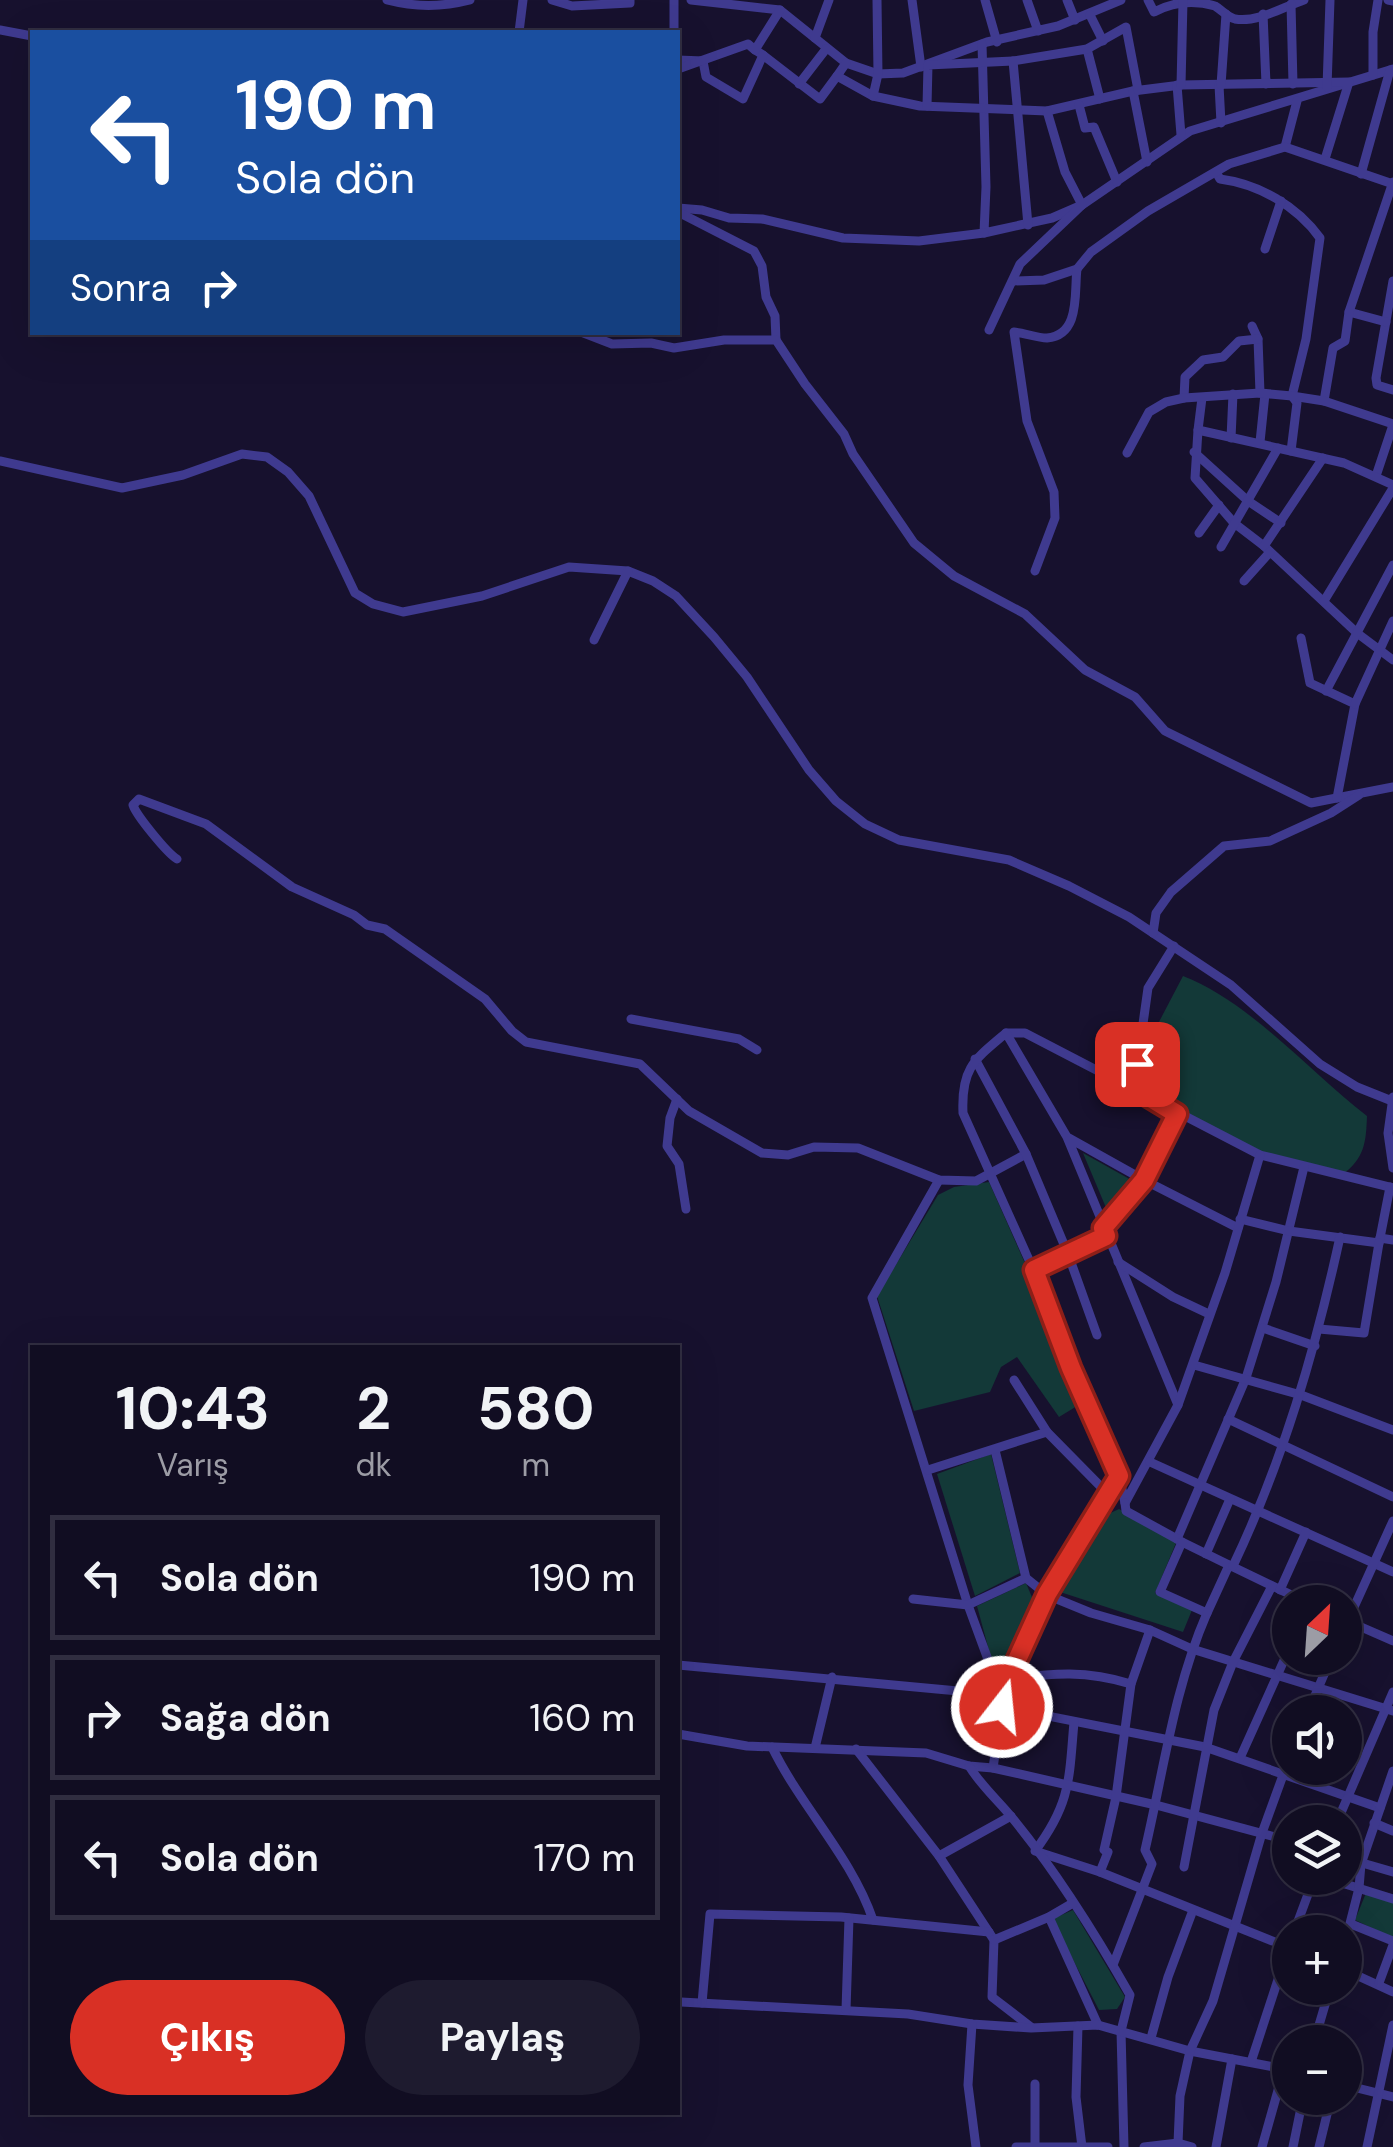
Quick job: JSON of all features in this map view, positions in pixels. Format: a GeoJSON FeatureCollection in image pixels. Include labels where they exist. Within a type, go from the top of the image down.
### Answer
{"type":"FeatureCollection","features":[{"type":"Feature","properties":{"kind":"street"},"geometry":{"type":"LineString","coordinates":[[387,0],[447,5],[470,0]]}},
{"type":"Feature","properties":{"kind":"street"},"geometry":{"type":"LineString","coordinates":[[519,30],[523,0]]}},
{"type":"Feature","properties":{"kind":"street"},"geometry":{"type":"LineString","coordinates":[[552,0],[572,6],[630,0]]}},
{"type":"Feature","properties":{"kind":"street"},"geometry":{"type":"LineString","coordinates":[[674,0],[674,30]]}},
{"type":"Feature","properties":{"kind":"street"},"geometry":{"type":"LineString","coordinates":[[691,0],[778,7],[826,49],[846,62],[878,74],[903,73],[982,44],[1090,15],[1112,3],[1121,28]]}},
{"type":"Feature","properties":{"kind":"street"},"geometry":{"type":"LineString","coordinates":[[815,38],[829,0]]}},
{"type":"Feature","properties":{"kind":"street"},"geometry":{"type":"LineString","coordinates":[[873,96],[878,74],[877,0]]}},
{"type":"Feature","properties":{"kind":"street"},"geometry":{"type":"LineString","coordinates":[[912,0],[925,66],[927,106]]}},
{"type":"Feature","properties":{"kind":"street"},"geometry":{"type":"LineString","coordinates":[[986,0],[998,42]]}},
{"type":"Feature","properties":{"kind":"street"},"geometry":{"type":"LineString","coordinates":[[1028,0],[1038,32]]}},
{"type":"Feature","properties":{"kind":"street"},"geometry":{"type":"LineString","coordinates":[[1068,0],[1074,20]]}},
{"type":"Feature","properties":{"kind":"street"},"geometry":{"type":"LineString","coordinates":[[1148,0],[1154,12],[1183,2],[1205,3],[1240,19],[1304,0]]}},
{"type":"Feature","properties":{"kind":"street"},"geometry":{"type":"LineString","coordinates":[[1327,86],[1330,0]]}},
{"type":"Feature","properties":{"kind":"street"},"geometry":{"type":"LineString","coordinates":[[1373,74],[1378,0]]}},
{"type":"Feature","properties":{"kind":"street"},"geometry":{"type":"LineString","coordinates":[[1181,135],[1183,2]]}},
{"type":"Feature","properties":{"kind":"street"},"geometry":{"type":"LineString","coordinates":[[1291,4],[1293,84]]}},
{"type":"Feature","properties":{"kind":"street"},"geometry":{"type":"LineString","coordinates":[[703,61],[706,77],[744,99],[778,7]]}},
{"type":"Feature","properties":{"kind":"street"},"geometry":{"type":"LineString","coordinates":[[1221,123],[1226,14]]}},
{"type":"Feature","properties":{"kind":"street"},"geometry":{"type":"LineString","coordinates":[[1263,14],[1266,84]]}},
{"type":"Feature","properties":{"kind":"street"},"geometry":{"type":"LineString","coordinates":[[1090,15],[1103,41]]}},
{"type":"Feature","properties":{"kind":"street"},"geometry":{"type":"LineString","coordinates":[[925,66],[1013,61],[1087,49],[1126,26],[1148,162]]}},
{"type":"Feature","properties":{"kind":"street"},"geometry":{"type":"LineString","coordinates":[[0,30],[30,36]]}},
{"type":"Feature","properties":{"kind":"street"},"geometry":{"type":"LineString","coordinates":[[1026,34],[1029,58]]}},
{"type":"Feature","properties":{"kind":"street"},"geometry":{"type":"LineString","coordinates":[[680,68],[748,44],[820,99],[846,62]]}},
{"type":"Feature","properties":{"kind":"street"},"geometry":{"type":"LineString","coordinates":[[982,44],[984,233]]}},
{"type":"Feature","properties":{"kind":"street"},"geometry":{"type":"LineString","coordinates":[[799,84],[826,49]]}},
{"type":"Feature","properties":{"kind":"street"},"geometry":{"type":"LineString","coordinates":[[1087,49],[1100,100]]}},
{"type":"Feature","properties":{"kind":"street"},"geometry":{"type":"LineString","coordinates":[[680,60],[703,61]]}},
{"type":"Feature","properties":{"kind":"street"},"geometry":{"type":"LineString","coordinates":[[1013,61],[1028,225]]}},
{"type":"Feature","properties":{"kind":"street"},"geometry":{"type":"LineString","coordinates":[[837,76],[873,96],[927,106],[1047,111],[1179,85],[1327,86],[1391,69]]}},
{"type":"Feature","properties":{"kind":"street"},"geometry":{"type":"LineString","coordinates":[[1361,174],[1391,69]]}},
{"type":"Feature","properties":{"kind":"street"},"geometry":{"type":"LineString","coordinates":[[1325,160],[1349,82]]}},
{"type":"Feature","properties":{"kind":"street"},"geometry":{"type":"LineString","coordinates":[[990,330],[1020,264],[1082,205],[1181,135],[1298,101],[1327,86]]}},
{"type":"Feature","properties":{"kind":"street"},"geometry":{"type":"LineString","coordinates":[[1285,146],[1298,101]]}},
{"type":"Feature","properties":{"kind":"street"},"geometry":{"type":"LineString","coordinates":[[1079,104],[1085,128],[1094,127],[1117,182]]}},
{"type":"Feature","properties":{"kind":"street"},"geometry":{"type":"LineString","coordinates":[[1047,111],[1065,172],[1082,205]]}},
{"type":"Feature","properties":{"kind":"street"},"geometry":{"type":"LineString","coordinates":[[1013,281],[1044,280],[1077,269],[1091,252],[1130,223],[1228,164],[1285,146],[1393,183],[1350,312],[1345,342],[1333,348],[1324,401]]}},
{"type":"Feature","properties":{"kind":"street"},"geometry":{"type":"LineString","coordinates":[[1216,172],[1220,178],[1255,187],[1281,201],[1311,224],[1320,238],[1306,340],[1292,396],[1297,403],[1291,451]]}},
{"type":"Feature","properties":{"kind":"street"},"geometry":{"type":"LineString","coordinates":[[1265,248],[1281,201]]}},
{"type":"Feature","properties":{"kind":"street"},"geometry":{"type":"LineString","coordinates":[[680,210],[762,220],[843,238],[919,240],[1028,225],[1082,205]]}},
{"type":"Feature","properties":{"kind":"street"},"geometry":{"type":"LineString","coordinates":[[680,211],[754,252],[762,266],[766,298],[775,316],[776,340],[844,434],[853,454],[914,542],[954,576],[1025,614],[1084,670],[1136,696],[1165,731],[1310,802],[1393,786]]}},
{"type":"Feature","properties":{"kind":"street"},"geometry":{"type":"LineString","coordinates":[[1035,571],[1055,518],[1054,492],[1027,421],[1014,332],[1047,338],[1062,332],[1074,317],[1077,269]]}},
{"type":"Feature","properties":{"kind":"street"},"geometry":{"type":"LineString","coordinates":[[1393,280],[1377,384],[1393,390]]}},
{"type":"Feature","properties":{"kind":"street"},"geometry":{"type":"LineString","coordinates":[[1350,312],[1386,322]]}},
{"type":"Feature","properties":{"kind":"street"},"geometry":{"type":"LineString","coordinates":[[1252,326],[1258,340],[1262,393],[1260,442]]}},
{"type":"Feature","properties":{"kind":"street"},"geometry":{"type":"LineString","coordinates":[[589,335],[612,344],[651,343],[674,348],[724,340],[776,340]]}},
{"type":"Feature","properties":{"kind":"street"},"geometry":{"type":"LineString","coordinates":[[612,335],[612,344]]}},
{"type":"Feature","properties":{"kind":"street"},"geometry":{"type":"LineString","coordinates":[[1184,398],[1185,377],[1204,360],[1223,357],[1239,341],[1258,340]]}},
{"type":"Feature","properties":{"kind":"street"},"geometry":{"type":"LineString","coordinates":[[1127,454],[1149,412],[1166,402],[1262,393],[1324,401],[1393,424],[1376,476]]}},
{"type":"Feature","properties":{"kind":"street"},"geometry":{"type":"LineString","coordinates":[[1231,438],[1233,394]]}},
{"type":"Feature","properties":{"kind":"street"},"geometry":{"type":"LineString","coordinates":[[1202,398],[1194,452],[1195,478],[1234,523],[1357,633],[1393,660]]}},
{"type":"Feature","properties":{"kind":"street"},"geometry":{"type":"LineString","coordinates":[[1198,430],[1323,458],[1393,486],[1324,601]]}},
{"type":"Feature","properties":{"kind":"street"},"geometry":{"type":"LineString","coordinates":[[1221,547],[1278,448]]}},
{"type":"Feature","properties":{"kind":"street"},"geometry":{"type":"LineString","coordinates":[[1194,452],[1248,501],[1280,523]]}},
{"type":"Feature","properties":{"kind":"street"},"geometry":{"type":"LineString","coordinates":[[0,461],[122,488],[183,475],[242,454],[267,457],[288,472],[309,496],[355,592],[372,604],[404,612],[482,596],[569,567],[628,571],[652,581],[676,596],[702,623],[747,677],[809,770],[836,801],[865,824],[899,840],[1009,860],[1069,886],[1174,946],[1231,986],[1320,1064],[1356,1087],[1392,1099],[1388,1133],[1393,1167]]}},
{"type":"Feature","properties":{"kind":"street"},"geometry":{"type":"LineString","coordinates":[[1244,581],[1323,458]]}},
{"type":"Feature","properties":{"kind":"street"},"geometry":{"type":"LineString","coordinates":[[1199,533],[1220,505]]}},
{"type":"Feature","properties":{"kind":"street"},"geometry":{"type":"LineString","coordinates":[[1326,691],[1393,565]]}},
{"type":"Feature","properties":{"kind":"street"},"geometry":{"type":"LineString","coordinates":[[594,640],[628,571]]}},
{"type":"Feature","properties":{"kind":"street"},"geometry":{"type":"LineString","coordinates":[[1336,798],[1356,704],[1393,621]]}},
{"type":"Feature","properties":{"kind":"street"},"geometry":{"type":"LineString","coordinates":[[1301,638],[1310,684],[1356,704]]}},
{"type":"Feature","properties":{"kind":"street"},"geometry":{"type":"LineString","coordinates":[[1153,933],[1156,913],[1171,892],[1224,846],[1270,841],[1331,813],[1362,792]]}},
{"type":"Feature","properties":{"kind":"street"},"geometry":{"type":"LineString","coordinates":[[177,859],[166,852],[149,826],[135,814],[134,805],[139,799],[206,824],[292,886],[354,915],[366,925],[385,929],[484,1000],[526,1042],[640,1064],[676,1099],[716,1129],[762,1153],[788,1155],[814,1146],[858,1148],[940,1180],[976,1181],[1026,1154]]}},
{"type":"Feature","properties":{"kind":"street"},"geometry":{"type":"LineString","coordinates":[[1134,1088],[1148,988],[1174,946]]}},
{"type":"Feature","properties":{"kind":"street"},"geometry":{"type":"LineString","coordinates":[[632,1018],[739,1039],[757,1050]]}},
{"type":"Feature","properties":{"kind":"street"},"geometry":{"type":"LineString","coordinates":[[1006,1032],[1067,1137],[1178,1405]]}},
{"type":"Feature","properties":{"kind":"street"},"geometry":{"type":"LineString","coordinates":[[1272,1586],[1126,1511],[1119,1476],[1071,1368],[1034,1270],[963,1113],[962,1089],[975,1058],[1006,1032],[1026,1033],[1260,1155],[1391,1188],[1364,1333],[1319,1329]]}},
{"type":"Feature","properties":{"kind":"street"},"geometry":{"type":"LineString","coordinates":[[975,1058],[1026,1154],[1097,1334]]}},
{"type":"Feature","properties":{"kind":"street"},"geometry":{"type":"LineString","coordinates":[[676,1099],[667,1146],[679,1164],[686,1209]]}},
{"type":"Feature","properties":{"kind":"street"},"geometry":{"type":"LineString","coordinates":[[1034,1270],[1105,1232],[1144,1180],[1177,1114]]}},
{"type":"Feature","properties":{"kind":"street"},"geometry":{"type":"LineString","coordinates":[[1067,1137],[1144,1180],[1239,1224],[1393,1240]]}},
{"type":"Feature","properties":{"kind":"street"},"geometry":{"type":"LineString","coordinates":[[1124,1504],[1150,1462],[1194,1365],[1260,1155]]}},
{"type":"Feature","properties":{"kind":"street"},"geometry":{"type":"LineString","coordinates":[[1207,1613],[1160,1592],[1263,1328],[1304,1168]]}},
{"type":"Feature","properties":{"kind":"street"},"geometry":{"type":"LineString","coordinates":[[940,1180],[872,1298],[968,1605],[1001,1695],[993,1768]]}},
{"type":"Feature","properties":{"kind":"street"},"geometry":{"type":"LineString","coordinates":[[1112,1965],[1152,1864],[1146,1850],[1168,1738],[1192,1648],[1258,1513],[1301,1395],[1340,1237]]}},
{"type":"Feature","properties":{"kind":"street"},"geometry":{"type":"LineString","coordinates":[[1116,1260],[1172,1297],[1209,1314]]}},
{"type":"Feature","properties":{"kind":"street"},"geometry":{"type":"LineString","coordinates":[[1263,1328],[1316,1346]]}},
{"type":"Feature","properties":{"kind":"street"},"geometry":{"type":"LineString","coordinates":[[1194,1365],[1301,1395],[1393,1430]]}},
{"type":"Feature","properties":{"kind":"street"},"geometry":{"type":"LineString","coordinates":[[1014,1380],[1048,1432],[1108,1495]]}},
{"type":"Feature","properties":{"kind":"street"},"geometry":{"type":"LineString","coordinates":[[1228,1419],[1393,1496]]}},
{"type":"Feature","properties":{"kind":"street"},"geometry":{"type":"LineString","coordinates":[[928,1470],[1048,1432]]}},
{"type":"Feature","properties":{"kind":"street"},"geometry":{"type":"LineString","coordinates":[[995,1450],[1026,1578],[1047,1594],[1090,1613],[1272,1672]]}},
{"type":"Feature","properties":{"kind":"street"},"geometry":{"type":"LineString","coordinates":[[1150,1462],[1393,1572]]}},
{"type":"Feature","properties":{"kind":"street"},"geometry":{"type":"LineString","coordinates":[[1001,1695],[1047,1594],[1119,1476]]}},
{"type":"Feature","properties":{"kind":"street"},"geometry":{"type":"LineString","coordinates":[[1206,1554],[1230,1499]]}},
{"type":"Feature","properties":{"kind":"street"},"geometry":{"type":"LineString","coordinates":[[1362,1589],[1393,1521]]}},
{"type":"Feature","properties":{"kind":"street"},"geometry":{"type":"LineString","coordinates":[[1278,1585],[1306,1532]]}},
{"type":"Feature","properties":{"kind":"street"},"geometry":{"type":"LineString","coordinates":[[913,1599],[968,1605],[1026,1578]]}},
{"type":"Feature","properties":{"kind":"street"},"geometry":{"type":"LineString","coordinates":[[1184,1868],[1214,1710],[1233,1662],[1272,1595]]}},
{"type":"Feature","properties":{"kind":"street"},"geometry":{"type":"LineString","coordinates":[[1362,1629],[1393,1640]]}},
{"type":"Feature","properties":{"kind":"street"},"geometry":{"type":"LineString","coordinates":[[1100,1872],[1108,1852],[1104,1850],[1116,1798],[1132,1684],[1150,1630]]}},
{"type":"Feature","properties":{"kind":"street"},"geometry":{"type":"LineString","coordinates":[[680,1665],[1001,1695]]}},
{"type":"Feature","properties":{"kind":"street"},"geometry":{"type":"LineString","coordinates":[[1008,1679],[1096,1673],[1132,1684]]}},
{"type":"Feature","properties":{"kind":"street"},"geometry":{"type":"LineString","coordinates":[[1240,1758],[1276,1675]]}},
{"type":"Feature","properties":{"kind":"street"},"geometry":{"type":"LineString","coordinates":[[1282,1675],[1389,1710]]}},
{"type":"Feature","properties":{"kind":"street"},"geometry":{"type":"LineString","coordinates":[[1314,1695],[1323,1675]]}},
{"type":"Feature","properties":{"kind":"street"},"geometry":{"type":"LineString","coordinates":[[815,1748],[832,1678]]}},
{"type":"Feature","properties":{"kind":"street"},"geometry":{"type":"LineString","coordinates":[[1344,1805],[1389,1710],[1393,1692]]}},
{"type":"Feature","properties":{"kind":"street"},"geometry":{"type":"LineString","coordinates":[[1002,1707],[1168,1738],[1272,1770]]}},
{"type":"Feature","properties":{"kind":"street"},"geometry":{"type":"LineString","coordinates":[[1035,1851],[1058,1821],[1068,1786],[1074,1722]]}},
{"type":"Feature","properties":{"kind":"street"},"geometry":{"type":"LineString","coordinates":[[680,1734],[747,1746],[926,1754],[1272,1837]]}},
{"type":"Feature","properties":{"kind":"street"},"geometry":{"type":"LineString","coordinates":[[772,1747],[784,1772],[862,1888],[873,1920]]}},
{"type":"Feature","properties":{"kind":"street"},"geometry":{"type":"LineString","coordinates":[[856,1749],[940,1856],[992,1936],[992,1997],[1031,2028]]}},
{"type":"Feature","properties":{"kind":"street"},"geometry":{"type":"LineString","coordinates":[[969,1766],[1011,1816],[1073,1903],[1130,1995],[1121,2031],[1124,2147]]}},
{"type":"Feature","properties":{"kind":"street"},"geometry":{"type":"LineString","coordinates":[[1362,1861],[1392,1777]]}},
{"type":"Feature","properties":{"kind":"street"},"geometry":{"type":"LineString","coordinates":[[1178,2143],[1180,2096],[1190,2051],[1214,1998],[1278,1785]]}},
{"type":"Feature","properties":{"kind":"street"},"geometry":{"type":"LineString","coordinates":[[1312,1785],[1380,1808]]}},
{"type":"Feature","properties":{"kind":"street"},"geometry":{"type":"LineString","coordinates":[[940,1856],[1011,1816]]}},
{"type":"Feature","properties":{"kind":"street"},"geometry":{"type":"LineString","coordinates":[[1374,1823],[1393,1832]]}},
{"type":"Feature","properties":{"kind":"street"},"geometry":{"type":"LineString","coordinates":[[1035,1851],[1100,1872],[1272,1940]]}},
{"type":"Feature","properties":{"kind":"street"},"geometry":{"type":"LineString","coordinates":[[1362,1864],[1393,1872]]}},
{"type":"Feature","properties":{"kind":"street"},"geometry":{"type":"LineString","coordinates":[[1362,1889],[1393,1899]]}},
{"type":"Feature","properties":{"kind":"street"},"geometry":{"type":"LineString","coordinates":[[702,2003],[710,1914],[850,1918],[992,1936],[1049,1918],[1073,1903]]}},
{"type":"Feature","properties":{"kind":"street"},"geometry":{"type":"LineString","coordinates":[[1151,2038],[1193,1910]]}},
{"type":"Feature","properties":{"kind":"street"},"geometry":{"type":"LineString","coordinates":[[846,2010],[850,1918]]}},
{"type":"Feature","properties":{"kind":"street"},"geometry":{"type":"LineString","coordinates":[[1049,1918],[1098,2024]]}},
{"type":"Feature","properties":{"kind":"street"},"geometry":{"type":"LineString","coordinates":[[1362,1929],[1393,1943],[1379,1984]]}},
{"type":"Feature","properties":{"kind":"street"},"geometry":{"type":"LineString","coordinates":[[1362,1977],[1393,1992]]}},
{"type":"Feature","properties":{"kind":"street"},"geometry":{"type":"LineString","coordinates":[[1251,2062],[1272,2000]]}},
{"type":"Feature","properties":{"kind":"street"},"geometry":{"type":"LineString","coordinates":[[681,2002],[908,2014],[1031,2028],[1098,2024],[1190,2051],[1272,2066]]}},
{"type":"Feature","properties":{"kind":"street"},"geometry":{"type":"LineString","coordinates":[[972,2024],[968,2085],[976,2147]]}},
{"type":"Feature","properties":{"kind":"street"},"geometry":{"type":"LineString","coordinates":[[1367,2147],[1393,2025]]}},
{"type":"Feature","properties":{"kind":"street"},"geometry":{"type":"LineString","coordinates":[[1078,2026],[1076,2097],[1082,2146]]}},
{"type":"Feature","properties":{"kind":"street"},"geometry":{"type":"LineString","coordinates":[[1216,2147],[1232,2059]]}},
{"type":"Feature","properties":{"kind":"street"},"geometry":{"type":"LineString","coordinates":[[1035,2084],[1035,2146]]}},
{"type":"Feature","properties":{"kind":"street"},"geometry":{"type":"LineString","coordinates":[[1362,2090],[1393,2098]]}},
{"type":"Feature","properties":{"kind":"street"},"geometry":{"type":"LineString","coordinates":[[1262,2147],[1272,2115]]}},
{"type":"Feature","properties":{"kind":"street"},"geometry":{"type":"LineString","coordinates":[[1293,2147],[1300,2115]]}},
{"type":"Feature","properties":{"kind":"street"},"geometry":{"type":"LineString","coordinates":[[1319,2147],[1327,2115]]}},
{"type":"Feature","properties":{"kind":"street"},"geometry":{"type":"LineString","coordinates":[[1144,2147],[1178,2143],[1192,2147]]}},
{"type":"Feature","properties":{"kind":"street"},"geometry":{"type":"LineString","coordinates":[[1016,2147],[1108,2147]]}},
{"type":"Feature","properties":{"kind":"green space"},"geometry":{"type":"Polygon","coordinates":[[[1183,976],[1255,1020],[1367,1116],[1363,1149],[1342,1175],[1264,1153],[1192,1116],[1152,1090],[1149,1041],[1183,976]]]}},
{"type":"Feature","properties":{"kind":"green space"},"geometry":{"type":"Polygon","coordinates":[[[1083,1153],[1133,1181],[1107,1210],[1083,1153]]]}},
{"type":"Feature","properties":{"kind":"green space"},"geometry":{"type":"Polygon","coordinates":[[[989,1182],[1071,1367],[1082,1403],[1059,1417],[1017,1357],[1001,1367],[990,1392],[914,1411],[877,1296],[938,1195],[954,1187],[989,1182]]]}},
{"type":"Feature","properties":{"kind":"green space"},"geometry":{"type":"Polygon","coordinates":[[[991,1454],[1020,1573],[975,1596],[937,1474],[991,1454]]]}},
{"type":"Feature","properties":{"kind":"green space"},"geometry":{"type":"Polygon","coordinates":[[[1119,1509],[1176,1543],[1155,1593],[1192,1610],[1183,1632],[1057,1591],[1104,1516],[1119,1509]]]}},
{"type":"Feature","properties":{"kind":"green space"},"geometry":{"type":"Polygon","coordinates":[[[1026,1583],[1034,1602],[1004,1669],[994,1669],[977,1606],[1026,1583]]]}},
{"type":"Feature","properties":{"kind":"green space"},"geometry":{"type":"Polygon","coordinates":[[[1366,1893],[1393,1903],[1393,1938],[1362,1923],[1362,1915],[1357,1915],[1366,1893]]]}},
{"type":"Feature","properties":{"kind":"green space"},"geometry":{"type":"Polygon","coordinates":[[[1073,1910],[1125,1997],[1117,2009],[1099,2010],[1052,1919],[1073,1910]]]}},
{"type":"Feature","properties":{"kind":"route"},"geometry":{"type":"LineString","coordinates":[[1002,1707],[1001,1695],[1047,1594],[1119,1476],[1071,1368],[1034,1270],[1106,1236],[1103,1228],[1144,1180],[1177,1114],[1134,1088],[1137,1064]]}}]}
